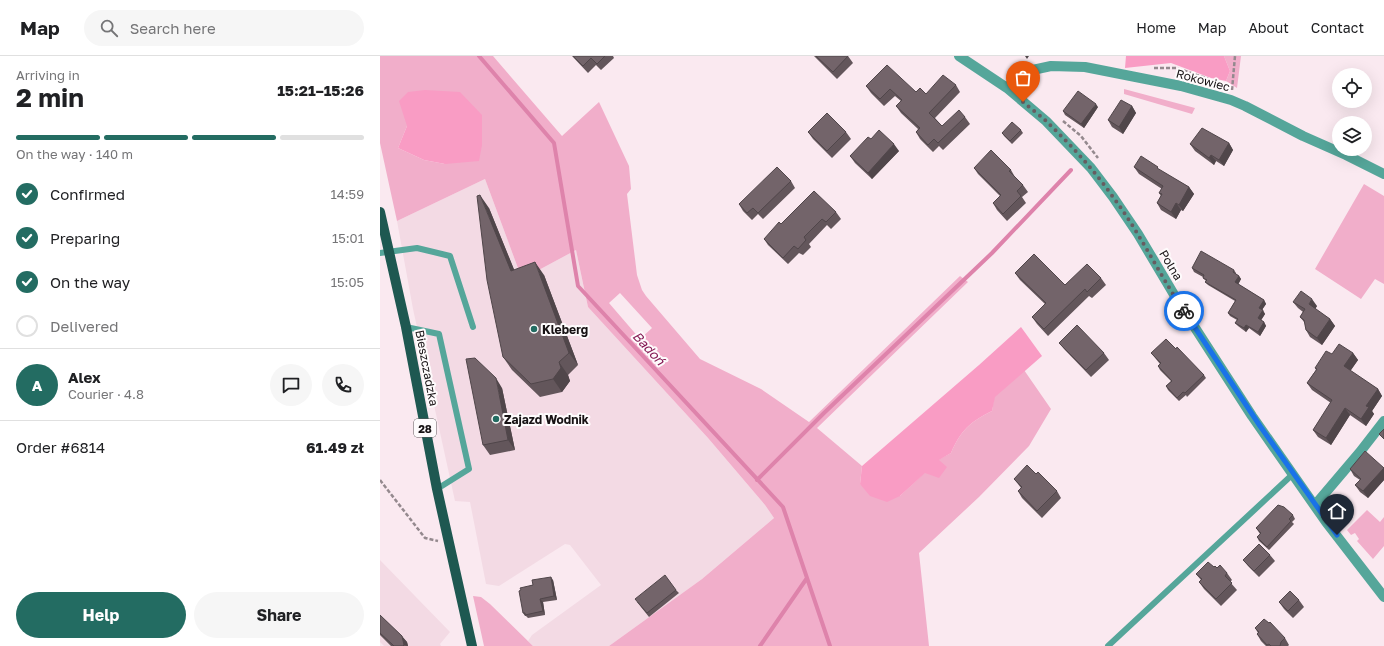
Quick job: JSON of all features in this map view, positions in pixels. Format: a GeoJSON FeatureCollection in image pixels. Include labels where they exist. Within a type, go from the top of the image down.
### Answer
{"type":"FeatureCollection","features":[{"type":"Feature","properties":{"kind":"main road","name":"Bieszczadzka"},"geometry":{"type":"LineString","coordinates":[[380,212],[384,253],[406,327],[437,489],[472,646]]}},
{"type":"Feature","properties":{"kind":"street","name":"Polna"},"geometry":{"type":"LineString","coordinates":[[959,56],[1007,88],[1046,121],[1091,168],[1138,234],[1179,303],[1293,474],[1384,597]]}},
{"type":"Feature","properties":{"kind":"street","name":"Rokowiec"},"geometry":{"type":"LineString","coordinates":[[1007,88],[1028,71],[1051,66],[1085,67],[1181,86],[1231,100],[1245,106],[1303,136],[1384,174]]}},
{"type":"Feature","properties":{"kind":"street"},"geometry":{"type":"LineString","coordinates":[[1315,505],[1384,421]]}},
{"type":"Feature","properties":{"kind":"lane"},"geometry":{"type":"LineString","coordinates":[[384,253],[417,248],[450,256],[473,327]]}},
{"type":"Feature","properties":{"kind":"lane"},"geometry":{"type":"LineString","coordinates":[[406,327],[439,334],[470,469],[437,489]]}},
{"type":"Feature","properties":{"kind":"lane"},"geometry":{"type":"LineString","coordinates":[[1108,646],[1293,474]]}},
{"type":"Feature","properties":{"kind":"path"},"geometry":{"type":"LineString","coordinates":[[1231,100],[1235,56]]}},
{"type":"Feature","properties":{"kind":"path"},"geometry":{"type":"LineString","coordinates":[[380,480],[424,538],[449,542]]}},
{"type":"Feature","properties":{"kind":"shaded area"},"geometry":{"type":"Polygon","coordinates":[[[380,56],[493,56],[562,136],[599,102],[629,166],[631,189],[627,194],[637,275],[642,290],[700,359],[761,389],[809,422],[960,276],[968,282],[817,428],[862,466],[860,484],[900,496],[938,460],[951,453],[959,438],[967,428],[972,423],[992,411],[994,397],[1024,370],[1051,409],[1029,446],[979,497],[919,553],[929,646],[609,646],[702,579],[774,518],[765,505],[708,438],[588,307],[576,250],[522,279],[485,179],[397,221],[380,143],[380,56]],[[407,126],[398,148],[424,160],[445,164],[407,126]],[[620,293],[609,303],[640,339],[652,328],[620,293]]]}},
{"type":"Feature","properties":{"kind":"shaded area"},"geometry":{"type":"Polygon","coordinates":[[[1126,56],[1224,56],[1230,71],[1226,81],[1211,78],[1171,63],[1125,68],[1126,56]]]}},
{"type":"Feature","properties":{"kind":"shaded area"},"geometry":{"type":"Polygon","coordinates":[[[1224,56],[1241,56],[1237,88],[1226,81],[1230,71],[1224,56]]]}},
{"type":"Feature","properties":{"kind":"shaded area"},"geometry":{"type":"Polygon","coordinates":[[[1124,89],[1195,108],[1192,114],[1124,94],[1124,89]]]}},
{"type":"Feature","properties":{"kind":"shaded area"},"geometry":{"type":"Polygon","coordinates":[[[425,90],[460,92],[482,115],[482,145],[479,161],[445,164],[424,160],[398,148],[407,126],[399,101],[408,92],[425,90]]]}},
{"type":"Feature","properties":{"kind":"shaded area"},"geometry":{"type":"Polygon","coordinates":[[[485,179],[522,279],[576,250],[588,307],[708,438],[765,505],[774,518],[702,579],[609,646],[533,646],[528,641],[532,635],[601,585],[570,545],[565,544],[499,586],[486,584],[470,502],[455,501],[413,309],[397,221],[485,179]]]}},
{"type":"Feature","properties":{"kind":"shaded area"},"geometry":{"type":"Polygon","coordinates":[[[1364,184],[1384,196],[1384,284],[1375,279],[1361,299],[1315,269],[1364,184]]]}},
{"type":"Feature","properties":{"kind":"shaded area"},"geometry":{"type":"Polygon","coordinates":[[[1021,327],[1042,356],[995,397],[992,411],[972,423],[959,438],[951,453],[939,460],[947,467],[939,478],[925,473],[900,496],[887,502],[870,496],[860,484],[862,466],[1021,327]]]}},
{"type":"Feature","properties":{"kind":"shaded area"},"geometry":{"type":"Polygon","coordinates":[[[1367,510],[1380,522],[1384,517],[1384,546],[1373,559],[1357,541],[1359,539],[1355,533],[1351,535],[1347,530],[1367,510]]]}},
{"type":"Feature","properties":{"kind":"shaded area"},"geometry":{"type":"Polygon","coordinates":[[[380,560],[450,632],[440,644],[441,646],[384,646],[380,642],[380,560]]]}},
{"type":"Feature","properties":{"kind":"shaded area"},"geometry":{"type":"Polygon","coordinates":[[[473,596],[481,597],[490,604],[533,646],[484,646],[473,596]]]}},
{"type":"Feature","properties":{"kind":"building"},"geometry":{"type":"Polygon","coordinates":[[[573,56],[605,56],[597,64],[591,58],[583,66],[573,56]]]}},
{"type":"Feature","properties":{"kind":"building"},"geometry":{"type":"Polygon","coordinates":[[[816,56],[848,56],[833,72],[816,56]]]}},
{"type":"Feature","properties":{"kind":"building"},"geometry":{"type":"Polygon","coordinates":[[[887,65],[916,92],[920,88],[926,94],[943,75],[956,85],[929,113],[942,126],[959,110],[965,117],[938,143],[934,139],[928,145],[916,132],[920,128],[896,106],[902,100],[890,89],[880,99],[866,86],[887,65]]]}},
{"type":"Feature","properties":{"kind":"building"},"geometry":{"type":"Polygon","coordinates":[[[1078,91],[1096,104],[1081,124],[1063,111],[1078,91]]]}},
{"type":"Feature","properties":{"kind":"building"},"geometry":{"type":"Polygon","coordinates":[[[1121,100],[1132,106],[1119,127],[1108,120],[1121,100]]]}},
{"type":"Feature","properties":{"kind":"building"},"geometry":{"type":"Polygon","coordinates":[[[827,113],[846,132],[827,151],[808,132],[827,113]]]}},
{"type":"Feature","properties":{"kind":"building"},"geometry":{"type":"Polygon","coordinates":[[[1012,122],[1021,130],[1010,141],[1002,133],[1012,122]]]}},
{"type":"Feature","properties":{"kind":"building"},"geometry":{"type":"Polygon","coordinates":[[[1202,128],[1229,143],[1219,160],[1211,155],[1209,158],[1190,144],[1202,128]]]}},
{"type":"Feature","properties":{"kind":"building"},"geometry":{"type":"Polygon","coordinates":[[[879,130],[894,144],[868,173],[850,156],[868,137],[871,139],[879,130]]]}},
{"type":"Feature","properties":{"kind":"building"},"geometry":{"type":"Polygon","coordinates":[[[991,150],[1011,170],[1009,171],[1023,185],[1017,191],[1021,196],[1003,214],[993,203],[1001,195],[974,168],[991,150]]]}},
{"type":"Feature","properties":{"kind":"building"},"geometry":{"type":"Polygon","coordinates":[[[1141,156],[1158,167],[1157,168],[1189,187],[1179,205],[1176,203],[1171,212],[1157,203],[1162,194],[1159,193],[1163,186],[1134,167],[1141,156]]]}},
{"type":"Feature","properties":{"kind":"building"},"geometry":{"type":"Polygon","coordinates":[[[777,167],[791,181],[758,213],[753,208],[747,213],[739,204],[777,167]]]}},
{"type":"Feature","properties":{"kind":"building"},"geometry":{"type":"Polygon","coordinates":[[[814,191],[836,212],[826,222],[822,219],[804,237],[806,240],[798,249],[794,246],[783,258],[764,239],[779,222],[781,224],[814,191]]]}},
{"type":"Feature","properties":{"kind":"building","name":"Kleberg"},"geometry":{"type":"Polygon","coordinates":[[[480,195],[511,271],[535,262],[569,353],[559,362],[561,368],[553,379],[531,384],[503,357],[487,280],[477,196],[480,195]]]}},
{"type":"Feature","properties":{"kind":"building"},"geometry":{"type":"Polygon","coordinates":[[[1201,251],[1234,270],[1233,272],[1239,276],[1235,282],[1264,300],[1259,308],[1263,310],[1258,318],[1264,322],[1258,332],[1246,325],[1244,328],[1235,323],[1238,319],[1228,313],[1236,300],[1205,282],[1207,280],[1203,278],[1204,275],[1192,268],[1201,251]]]}},
{"type":"Feature","properties":{"kind":"building"},"geometry":{"type":"Polygon","coordinates":[[[1034,254],[1065,285],[1087,264],[1101,278],[1087,292],[1085,289],[1044,329],[1032,317],[1046,303],[1015,273],[1034,254]]]}},
{"type":"Feature","properties":{"kind":"building"},"geometry":{"type":"Polygon","coordinates":[[[1301,291],[1312,299],[1309,304],[1330,319],[1317,338],[1306,330],[1304,320],[1300,317],[1305,309],[1293,302],[1301,291]]]}},
{"type":"Feature","properties":{"kind":"building"},"geometry":{"type":"Polygon","coordinates":[[[1077,325],[1104,353],[1086,370],[1059,343],[1077,325]]]}},
{"type":"Feature","properties":{"kind":"building"},"geometry":{"type":"Polygon","coordinates":[[[1166,339],[1176,349],[1177,347],[1204,375],[1185,393],[1183,392],[1177,398],[1166,386],[1172,381],[1158,366],[1161,363],[1151,353],[1166,339]]]}},
{"type":"Feature","properties":{"kind":"building"},"geometry":{"type":"Polygon","coordinates":[[[1339,344],[1353,353],[1344,366],[1378,389],[1366,406],[1369,407],[1361,419],[1345,408],[1326,438],[1313,430],[1332,400],[1307,383],[1317,369],[1315,368],[1326,351],[1332,354],[1339,344]]]}},
{"type":"Feature","properties":{"kind":"building","name":"Zajazd Wodnik"},"geometry":{"type":"Polygon","coordinates":[[[475,358],[496,378],[508,440],[483,445],[466,359],[475,358]]]}},
{"type":"Feature","properties":{"kind":"building"},"geometry":{"type":"Polygon","coordinates":[[[1384,429],[1384,439],[1379,434],[1384,429]]]}},
{"type":"Feature","properties":{"kind":"building"},"geometry":{"type":"Polygon","coordinates":[[[1365,451],[1384,468],[1363,491],[1355,485],[1361,479],[1350,469],[1365,451]]]}},
{"type":"Feature","properties":{"kind":"building"},"geometry":{"type":"Polygon","coordinates":[[[1027,465],[1036,474],[1038,472],[1057,491],[1037,511],[1018,491],[1022,487],[1014,479],[1027,465]]]}},
{"type":"Feature","properties":{"kind":"building"},"geometry":{"type":"Polygon","coordinates":[[[1278,505],[1284,507],[1293,515],[1289,519],[1291,521],[1267,547],[1257,537],[1261,533],[1256,528],[1278,505]]]}},
{"type":"Feature","properties":{"kind":"building"},"geometry":{"type":"Polygon","coordinates":[[[1259,544],[1270,555],[1254,571],[1243,560],[1259,544]]]}},
{"type":"Feature","properties":{"kind":"building"},"geometry":{"type":"Polygon","coordinates":[[[1208,562],[1217,568],[1220,565],[1227,573],[1225,576],[1232,583],[1216,599],[1199,582],[1202,579],[1196,574],[1208,562]]]}},
{"type":"Feature","properties":{"kind":"building"},"geometry":{"type":"Polygon","coordinates":[[[665,575],[676,590],[647,613],[635,599],[665,575]]]}},
{"type":"Feature","properties":{"kind":"building"},"geometry":{"type":"Polygon","coordinates":[[[551,577],[554,596],[540,599],[543,611],[525,615],[525,613],[523,613],[519,591],[521,590],[520,588],[533,585],[532,580],[551,577]]]}},
{"type":"Feature","properties":{"kind":"building"},"geometry":{"type":"Polygon","coordinates":[[[1290,591],[1299,600],[1288,611],[1279,602],[1290,591]]]}},
{"type":"Feature","properties":{"kind":"building"},"geometry":{"type":"Polygon","coordinates":[[[380,615],[402,636],[403,646],[394,646],[380,633],[380,615]]]}},
{"type":"Feature","properties":{"kind":"building"},"geometry":{"type":"Polygon","coordinates":[[[1264,619],[1269,623],[1270,622],[1285,638],[1281,642],[1280,646],[1267,645],[1257,634],[1259,632],[1255,628],[1264,619]]]}},
{"type":"Feature","properties":{"kind":"waterway","name":"Badoń"},"geometry":{"type":"LineString","coordinates":[[479,56],[554,143],[578,286],[783,507],[830,646]]}},
{"type":"Feature","properties":{"kind":"waterway"},"geometry":{"type":"LineString","coordinates":[[757,480],[824,413],[992,253],[1071,170]]}},
{"type":"Feature","properties":{"kind":"waterway"},"geometry":{"type":"LineString","coordinates":[[760,646],[807,578]]}},
{"type":"Feature","properties":{"kind":"way so far"},"geometry":{"type":"LineString","coordinates":[[1023,102],[1046,121],[1091,168],[1138,234],[1184,311]]}},
{"type":"Feature","properties":{"kind":"place","name":"Kleberg"},"geometry":{"type":"Point","coordinates":[534,329]}},
{"type":"Feature","properties":{"kind":"place","name":"Zajazd Wodnik"},"geometry":{"type":"Point","coordinates":[496,419]}},
{"type":"Feature","properties":{"kind":"route"},"geometry":{"type":"LineString","coordinates":[[1184,311],[1260,426],[1326,522],[1337,535]]}}]}
